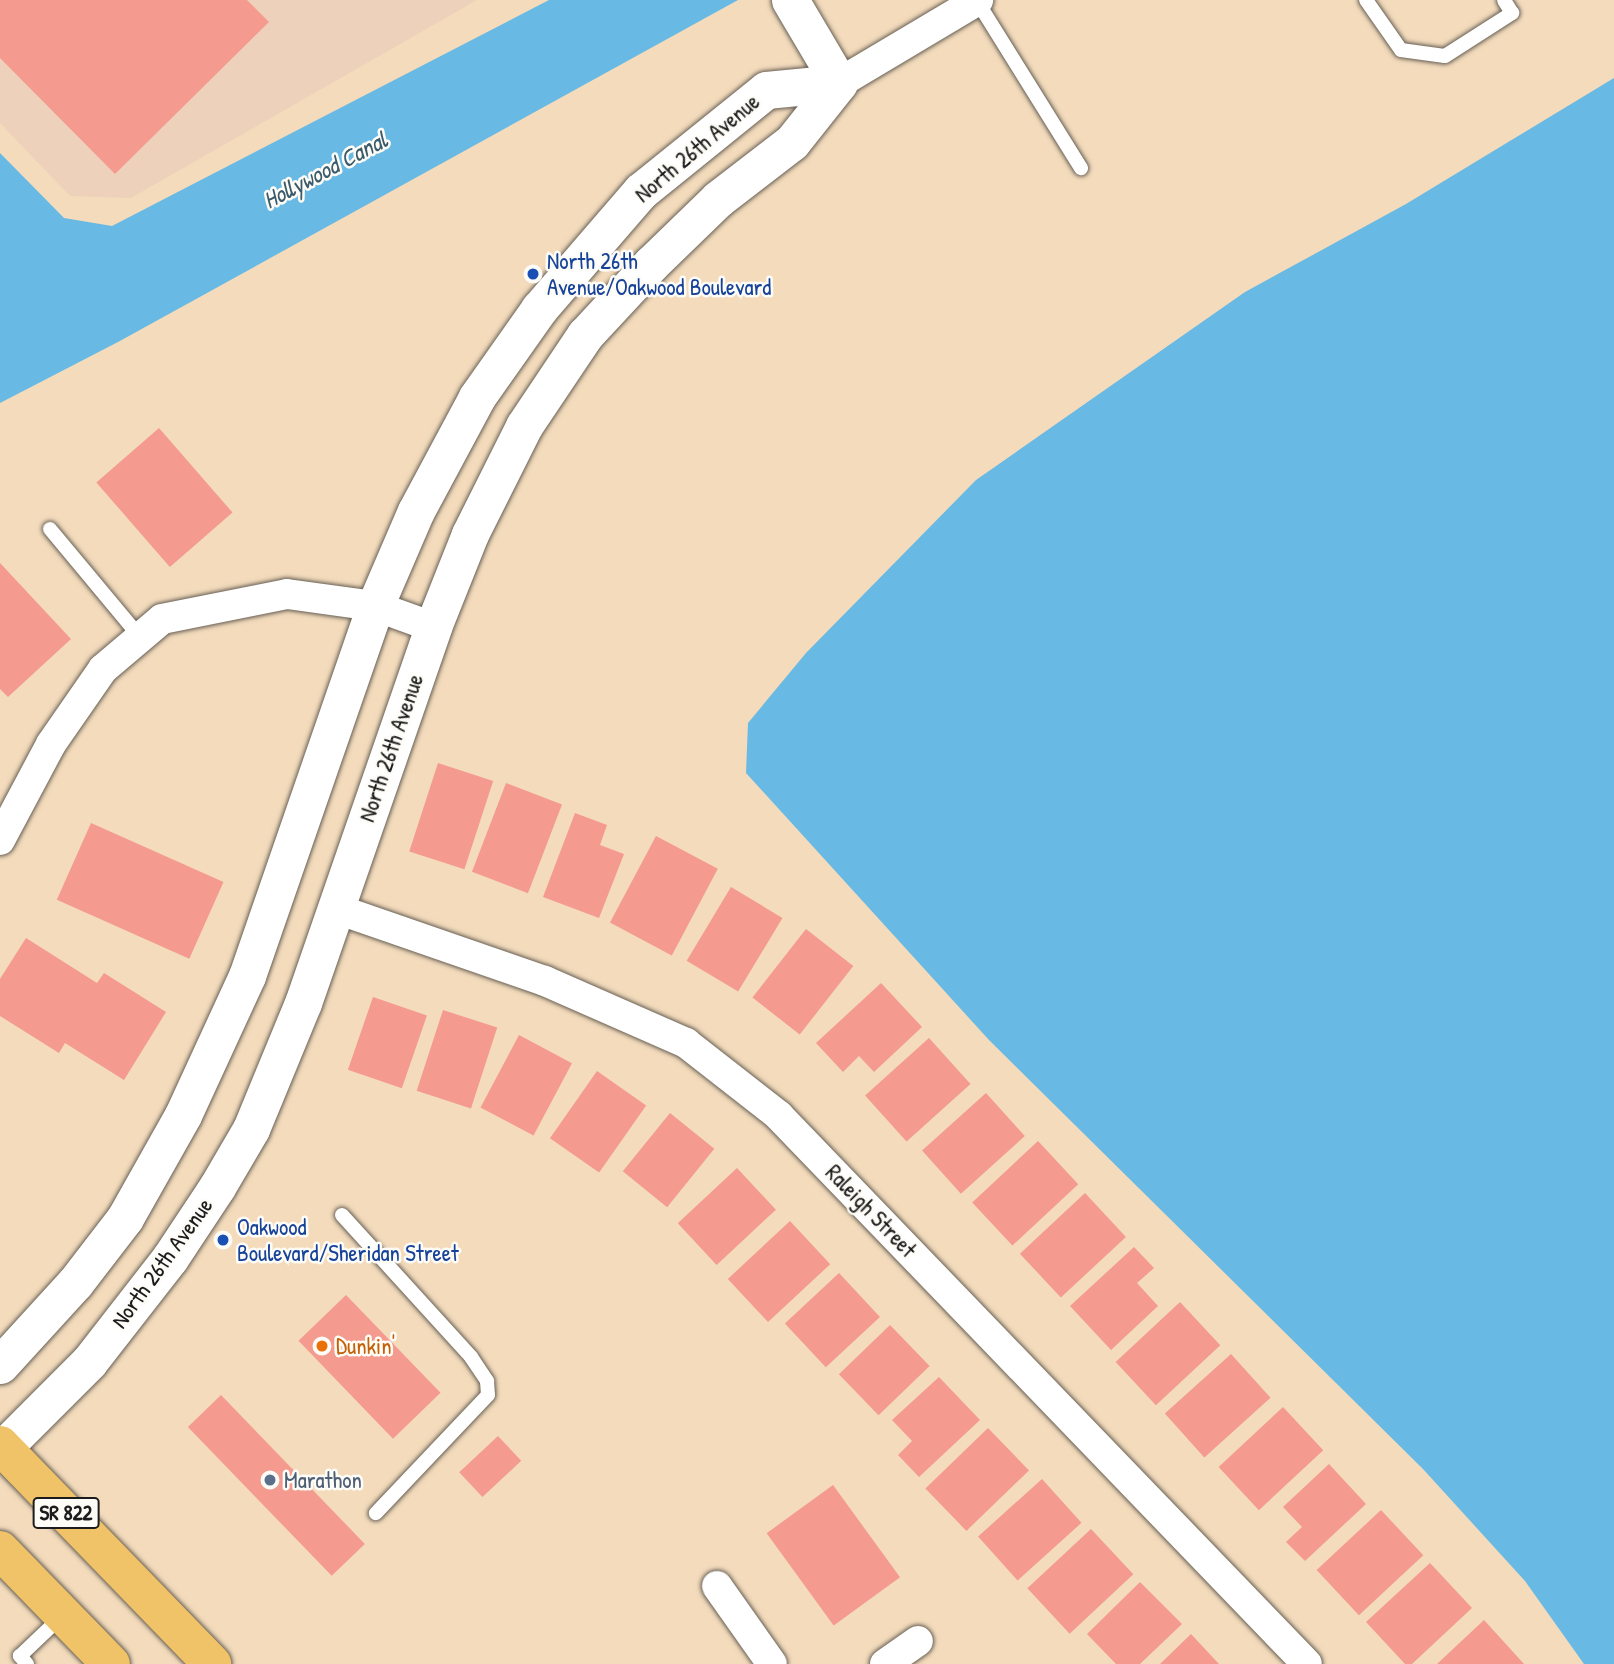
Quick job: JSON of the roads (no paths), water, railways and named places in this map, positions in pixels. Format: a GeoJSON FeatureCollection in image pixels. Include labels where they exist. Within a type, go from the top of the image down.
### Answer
{"type":"FeatureCollection","features":[{"type":"Feature","properties":{"kind":"main road","name":"SR 822"},"geometry":{"type":"LineString","coordinates":[[1,1448],[212,1664]]}},
{"type":"Feature","properties":{"kind":"main road"},"geometry":{"type":"LineString","coordinates":[[0,1550],[111,1664]]}},
{"type":"Feature","properties":{"kind":"street"},"geometry":{"type":"LineString","coordinates":[[790,0],[839,83]]}},
{"type":"Feature","properties":{"kind":"street","name":"North 26th Avenue"},"geometry":{"type":"LineString","coordinates":[[1,1448],[89,1362],[170,1258],[251,1129],[281,1059],[433,627],[470,534],[524,426],[585,335],[651,264],[718,199],[792,142],[839,83],[978,0]]}},
{"type":"Feature","properties":{"kind":"street","name":"North 26th Avenue"},"geometry":{"type":"LineString","coordinates":[[0,1365],[75,1283],[125,1218],[183,1115],[247,976],[375,606],[416,510],[477,397],[539,309],[641,191],[766,90],[839,83]]}},
{"type":"Feature","properties":{"kind":"street"},"geometry":{"type":"LineString","coordinates":[[0,840],[51,744],[103,669],[162,619],[287,594],[375,606],[433,627]]}},
{"type":"Feature","properties":{"kind":"street","name":"Raleigh Street"},"geometry":{"type":"LineString","coordinates":[[334,908],[545,981],[686,1043],[768,1107],[1307,1664]]}},
{"type":"Feature","properties":{"kind":"street"},"geometry":{"type":"LineString","coordinates":[[717,1586],[772,1664]]}},
{"type":"Feature","properties":{"kind":"street"},"geometry":{"type":"LineString","coordinates":[[885,1664],[918,1641]]}},
{"type":"Feature","properties":{"kind":"lane"},"geometry":{"type":"LineString","coordinates":[[978,0],[1081,168]]}},
{"type":"Feature","properties":{"kind":"lane"},"geometry":{"type":"LineString","coordinates":[[1366,0],[1401,50],[1445,57],[1512,13],[1504,0]]}},
{"type":"Feature","properties":{"kind":"lane"},"geometry":{"type":"LineString","coordinates":[[50,529],[140,637]]}},
{"type":"Feature","properties":{"kind":"lane"},"geometry":{"type":"LineString","coordinates":[[342,1215],[471,1357],[488,1381],[488,1395],[376,1513]]}},
{"type":"Feature","properties":{"kind":"lane"},"geometry":{"type":"LineString","coordinates":[[27,1664],[20,1656],[63,1615]]}},
{"type":"Feature","properties":{"kind":"water","name":"Hollywood Canal"},"geometry":{"type":"Polygon","coordinates":[[[549,0],[738,0],[118,342],[0,403],[0,153],[64,218],[112,226],[549,0]]]}},
{"type":"Feature","properties":{"kind":"water"},"geometry":{"type":"Polygon","coordinates":[[[1614,78],[1614,1664],[1584,1664],[1525,1581],[1423,1469],[989,1040],[746,773],[748,723],[806,653],[976,480],[1245,292],[1406,204],[1614,78]]]}},
{"type":"Feature","properties":{"kind":"place","name":"North 26th Avenue/Oakwood Boulevard"},"geometry":{"type":"Point","coordinates":[533,274]}},
{"type":"Feature","properties":{"kind":"place","name":"Oakwood Boulevard/Sheridan Street"},"geometry":{"type":"Point","coordinates":[223,1240]}},
{"type":"Feature","properties":{"kind":"place","name":"Dunkin'"},"geometry":{"type":"Point","coordinates":[322,1346]}},
{"type":"Feature","properties":{"kind":"place","name":"Marathon"},"geometry":{"type":"Point","coordinates":[270,1480]}}]}
